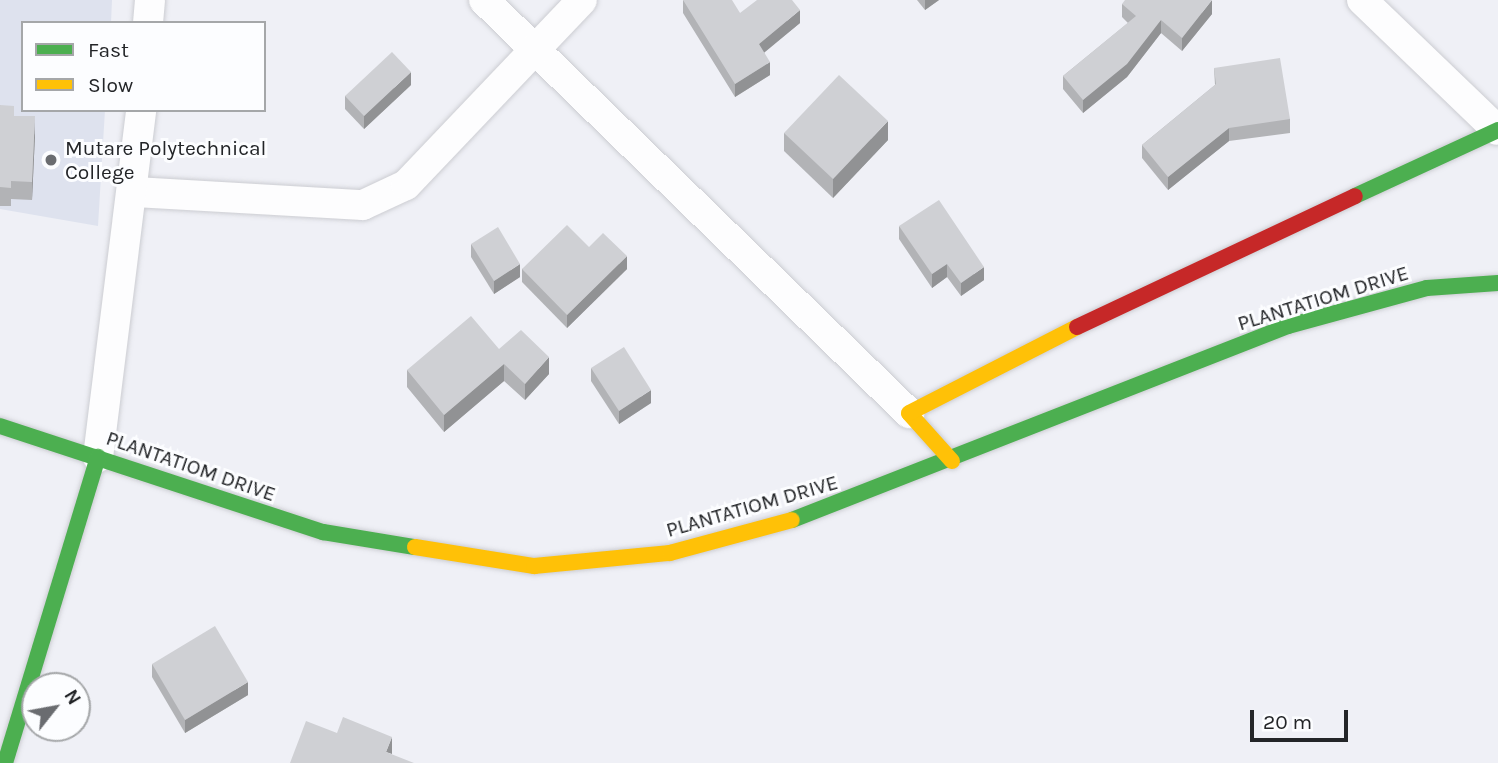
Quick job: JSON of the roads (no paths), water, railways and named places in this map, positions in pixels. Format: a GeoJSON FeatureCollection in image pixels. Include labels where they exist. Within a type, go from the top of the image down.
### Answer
{"type":"FeatureCollection","features":[{"type":"Feature","properties":{"kind":"street"},"geometry":{"type":"LineString","coordinates":[[148,21],[150,0]]}},
{"type":"Feature","properties":{"kind":"street"},"geometry":{"type":"LineString","coordinates":[[484,0],[909,413],[952,461]]}},
{"type":"Feature","properties":{"kind":"street"},"geometry":{"type":"LineString","coordinates":[[135,192],[363,205],[406,185],[582,0]]}},
{"type":"Feature","properties":{"kind":"street"},"geometry":{"type":"LineString","coordinates":[[909,413],[1129,300],[1498,130],[1362,0]]}},
{"type":"Feature","properties":{"kind":"street"},"geometry":{"type":"LineString","coordinates":[[5,763],[98,457],[135,192],[141,112]]}},
{"type":"Feature","properties":{"kind":"street","name":"PLANTATIOM DRIVE"},"geometry":{"type":"LineString","coordinates":[[0,426],[323,532],[534,566],[670,553],[807,516],[952,461],[1288,326],[1427,288],[1498,283]]}},
{"type":"Feature","properties":{"kind":"place","name":"Mutare Polytechnical College"},"geometry":{"type":"Point","coordinates":[51,160]}}]}
